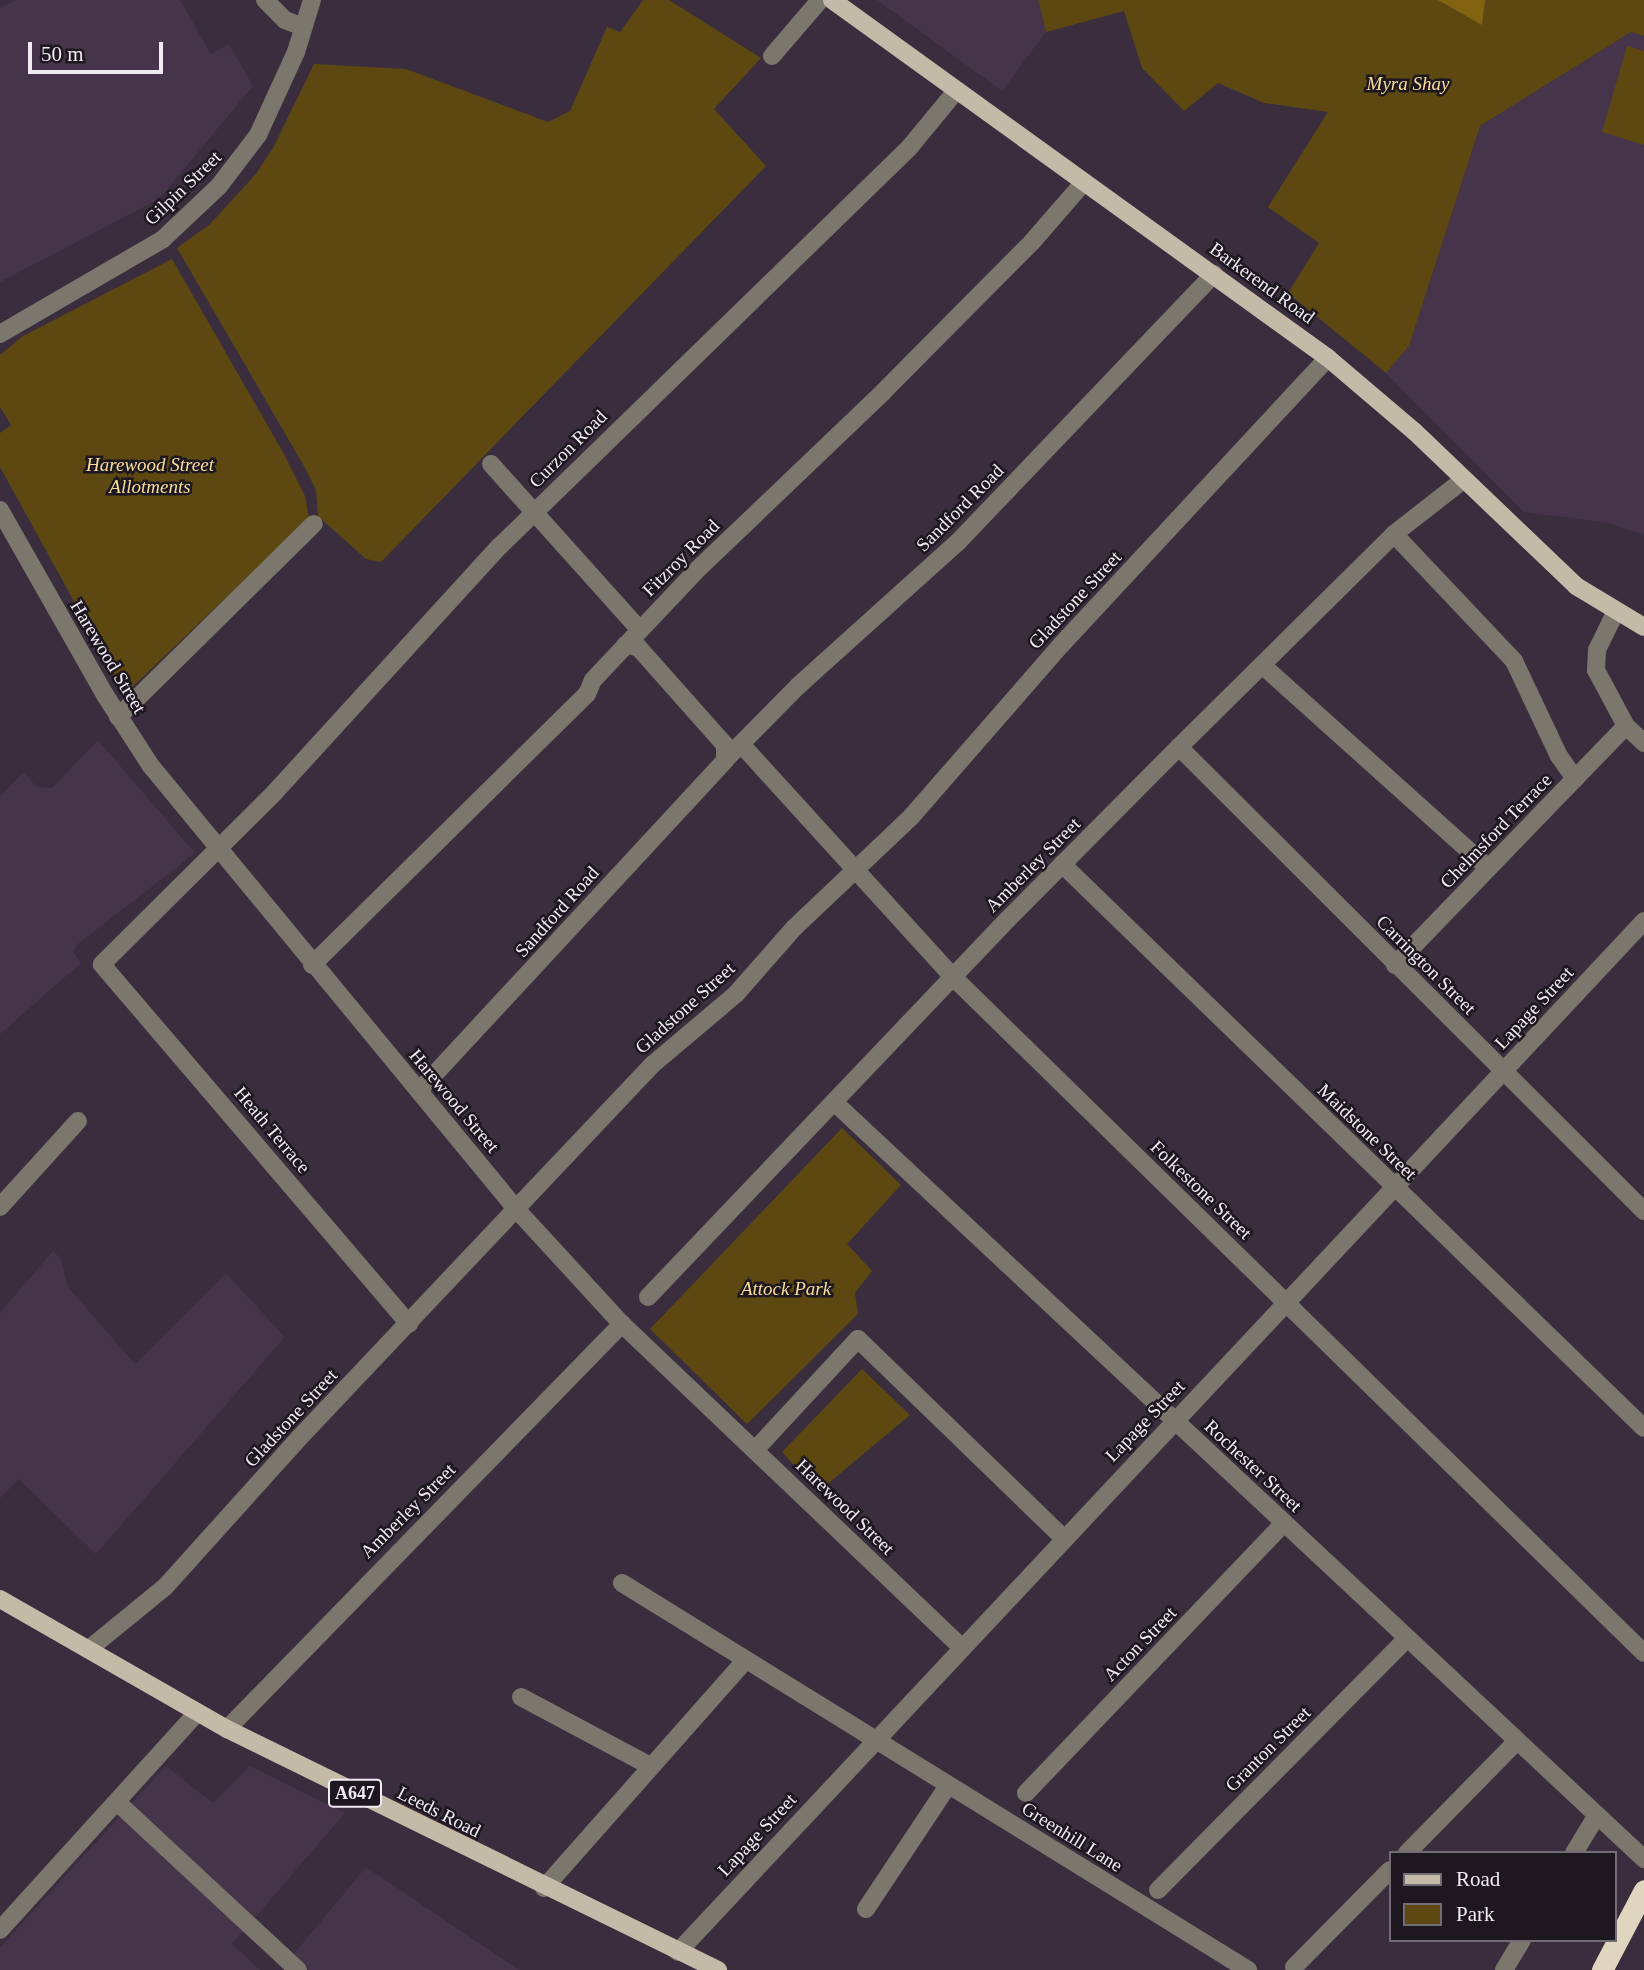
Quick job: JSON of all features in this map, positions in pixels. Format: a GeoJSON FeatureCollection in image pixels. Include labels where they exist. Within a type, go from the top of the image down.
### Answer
{"type":"FeatureCollection","features":[{"type":"Feature","properties":{"kind":"highway"},"geometry":{"type":"LineString","coordinates":[[1609,1969],[1642,1897]]}},
{"type":"Feature","properties":{"kind":"main road","name":"Barkerend Road"},"geometry":{"type":"LineString","coordinates":[[832,0],[1328,358],[1415,432],[1558,570],[1615,613],[1644,627]]}},
{"type":"Feature","properties":{"kind":"main road","name":"Leeds Road"},"geometry":{"type":"LineString","coordinates":[[0,1598],[226,1729],[684,1960],[718,1970]]}},
{"type":"Feature","properties":{"kind":"street"},"geometry":{"type":"LineString","coordinates":[[265,0],[285,20],[303,27]]}},
{"type":"Feature","properties":{"kind":"street","name":"Gilpin Street"},"geometry":{"type":"LineString","coordinates":[[0,334],[163,239],[195,211],[258,135],[312,0]]}},
{"type":"Feature","properties":{"kind":"street"},"geometry":{"type":"LineString","coordinates":[[772,56],[820,0]]}},
{"type":"Feature","properties":{"kind":"street","name":"Curzon Road"},"geometry":{"type":"LineString","coordinates":[[102,964],[220,848],[500,546],[909,148],[956,91]]}},
{"type":"Feature","properties":{"kind":"street","name":"Fitzroy Road"},"geometry":{"type":"LineString","coordinates":[[312,965],[587,694],[593,680],[654,615],[893,382],[1032,242],[1084,182]]}},
{"type":"Feature","properties":{"kind":"street","name":"Sandford Road"},"geometry":{"type":"LineString","coordinates":[[419,1091],[730,750],[957,543],[1214,274]]}},
{"type":"Feature","properties":{"kind":"street","name":"Gladstone Street"},"geometry":{"type":"LineString","coordinates":[[89,1649],[165,1587],[300,1437],[652,1065],[736,994],[835,886],[862,867],[1061,645],[1328,358]]}},
{"type":"Feature","properties":{"kind":"street"},"geometry":{"type":"LineString","coordinates":[[491,464],[640,631]]}},
{"type":"Feature","properties":{"kind":"street","name":"Amberley Street"},"geometry":{"type":"LineString","coordinates":[[648,1297],[1062,864],[1394,534],[1463,481]]}},
{"type":"Feature","properties":{"kind":"street","name":"Harewood Street"},"geometry":{"type":"LineString","coordinates":[[0,510],[118,717],[151,766],[312,965],[517,1210],[622,1324],[961,1647]]}},
{"type":"Feature","properties":{"kind":"street"},"geometry":{"type":"LineString","coordinates":[[118,717],[314,524]]}},
{"type":"Feature","properties":{"kind":"street"},"geometry":{"type":"LineString","coordinates":[[1394,534],[1514,661],[1559,756],[1575,779]]}},
{"type":"Feature","properties":{"kind":"street"},"geometry":{"type":"LineString","coordinates":[[1615,613],[1597,650],[1596,670],[1626,726],[1644,743]]}},
{"type":"Feature","properties":{"kind":"street","name":"Folkestone Street"},"geometry":{"type":"LineString","coordinates":[[625,645],[638,647],[730,750],[862,867],[954,978],[1644,1653]]}},
{"type":"Feature","properties":{"kind":"street"},"geometry":{"type":"LineString","coordinates":[[1262,664],[1488,868]]}},
{"type":"Feature","properties":{"kind":"street","name":"Chelmsford Terrace"},"geometry":{"type":"LineString","coordinates":[[1395,965],[1626,726]]}},
{"type":"Feature","properties":{"kind":"street","name":"Carrington Street"},"geometry":{"type":"LineString","coordinates":[[1179,747],[1644,1211]]}},
{"type":"Feature","properties":{"kind":"street","name":"Maidstone Street"},"geometry":{"type":"LineString","coordinates":[[1062,864],[1393,1188],[1644,1428]]}},
{"type":"Feature","properties":{"kind":"street","name":"Lapage Street"},"geometry":{"type":"LineString","coordinates":[[684,1960],[715,1910],[1062,1537],[1175,1421],[1644,921]]}},
{"type":"Feature","properties":{"kind":"street","name":"Heath Terrace"},"geometry":{"type":"LineString","coordinates":[[102,964],[409,1324]]}},
{"type":"Feature","properties":{"kind":"street","name":"Rochester Street"},"geometry":{"type":"LineString","coordinates":[[834,1102],[1644,1860]]}},
{"type":"Feature","properties":{"kind":"street"},"geometry":{"type":"LineString","coordinates":[[0,1207],[78,1121]]}},
{"type":"Feature","properties":{"kind":"street","name":"Amberley Street"},"geometry":{"type":"LineString","coordinates":[[226,1729],[622,1324]]}},
{"type":"Feature","properties":{"kind":"street"},"geometry":{"type":"LineString","coordinates":[[755,1449],[858,1339],[1062,1537]]}},
{"type":"Feature","properties":{"kind":"street","name":"Acton Street"},"geometry":{"type":"LineString","coordinates":[[1026,1793],[1284,1523]]}},
{"type":"Feature","properties":{"kind":"street","name":"Greenhill Lane"},"geometry":{"type":"LineString","coordinates":[[622,1583],[873,1742],[1248,1970]]}},
{"type":"Feature","properties":{"kind":"street","name":"Granton Street"},"geometry":{"type":"LineString","coordinates":[[1158,1890],[1407,1638]]}},
{"type":"Feature","properties":{"kind":"street"},"geometry":{"type":"LineString","coordinates":[[544,1888],[745,1661]]}},
{"type":"Feature","properties":{"kind":"street"},"geometry":{"type":"LineString","coordinates":[[521,1698],[650,1766]]}},
{"type":"Feature","properties":{"kind":"street"},"geometry":{"type":"LineString","coordinates":[[0,1930],[197,1713]]}},
{"type":"Feature","properties":{"kind":"street"},"geometry":{"type":"LineString","coordinates":[[1409,1851],[1517,1741]]}},
{"type":"Feature","properties":{"kind":"street"},"geometry":{"type":"LineString","coordinates":[[866,1909],[947,1787]]}},
{"type":"Feature","properties":{"kind":"street"},"geometry":{"type":"LineString","coordinates":[[117,1802],[298,1970]]}},
{"type":"Feature","properties":{"kind":"street"},"geometry":{"type":"LineString","coordinates":[[1575,1851],[1597,1815]]}},
{"type":"Feature","properties":{"kind":"street"},"geometry":{"type":"LineString","coordinates":[[1294,1967],[1388,1872]]}},
{"type":"Feature","properties":{"kind":"street"},"geometry":{"type":"LineString","coordinates":[[1504,1970],[1521,1942]]}},
{"type":"Feature","properties":{"kind":"shaded area"},"geometry":{"type":"Polygon","coordinates":[[[16,0],[180,0],[211,54],[229,44],[253,86],[159,199],[0,282],[0,8],[16,0]]]}},
{"type":"Feature","properties":{"kind":"shaded area"},"geometry":{"type":"Polygon","coordinates":[[[877,0],[1038,0],[1046,32],[1002,91],[877,0]]]}},
{"type":"Feature","properties":{"kind":"shaded area"},"geometry":{"type":"Polygon","coordinates":[[[1438,0],[1485,0],[1482,25],[1438,0]]]}},
{"type":"Feature","properties":{"kind":"shaded area"},"geometry":{"type":"Polygon","coordinates":[[[1631,32],[1644,36],[1644,535],[1608,523],[1524,512],[1386,373],[1409,346],[1480,126],[1631,32]]]}},
{"type":"Feature","properties":{"kind":"shaded area"},"geometry":{"type":"Polygon","coordinates":[[[98,740],[195,853],[78,944],[73,952],[81,963],[0,1034],[0,797],[23,772],[37,787],[52,788],[98,740]]]}},
{"type":"Feature","properties":{"kind":"shaded area"},"geometry":{"type":"Polygon","coordinates":[[[53,1251],[61,1259],[68,1287],[135,1364],[226,1273],[285,1337],[96,1554],[19,1479],[0,1498],[0,1313],[53,1251]]]}},
{"type":"Feature","properties":{"kind":"shaded area"},"geometry":{"type":"Polygon","coordinates":[[[166,1766],[213,1803],[250,1766],[345,1813],[232,1944],[260,1970],[0,1970],[0,1947],[166,1766]]]}},
{"type":"Feature","properties":{"kind":"shaded area"},"geometry":{"type":"Polygon","coordinates":[[[366,1867],[519,1970],[308,1970],[292,1956],[366,1867]]]}},
{"type":"Feature","properties":{"kind":"green space"},"geometry":{"type":"Polygon","coordinates":[[[643,0],[669,0],[761,58],[714,109],[766,166],[381,562],[366,559],[318,516],[316,490],[304,466],[177,248],[210,224],[255,175],[273,148],[314,64],[406,69],[548,122],[570,111],[607,27],[620,32],[643,0]]]}},
{"type":"Feature","properties":{"kind":"green space","name":"Myra Shay"},"geometry":{"type":"Polygon","coordinates":[[[1038,0],[1644,0],[1644,36],[1631,32],[1480,126],[1409,346],[1386,373],[1288,293],[1319,243],[1268,207],[1328,112],[1264,103],[1218,83],[1184,111],[1142,68],[1124,11],[1046,32],[1038,0]]]}},
{"type":"Feature","properties":{"kind":"green space"},"geometry":{"type":"Polygon","coordinates":[[[1627,46],[1644,51],[1644,145],[1602,132],[1627,46]]]}},
{"type":"Feature","properties":{"kind":"green space","name":"Harewood Street Allotments"},"geometry":{"type":"Polygon","coordinates":[[[172,259],[284,454],[305,496],[309,518],[125,694],[0,467],[0,433],[11,425],[0,407],[0,355],[23,336],[172,259]]]}},
{"type":"Feature","properties":{"kind":"green space","name":"Attock Park"},"geometry":{"type":"Polygon","coordinates":[[[842,1128],[901,1185],[847,1244],[872,1271],[855,1293],[858,1314],[747,1424],[650,1329],[842,1128]]]}},
{"type":"Feature","properties":{"kind":"green space"},"geometry":{"type":"Polygon","coordinates":[[[862,1369],[910,1415],[818,1492],[782,1452],[862,1369]]]}}]}
